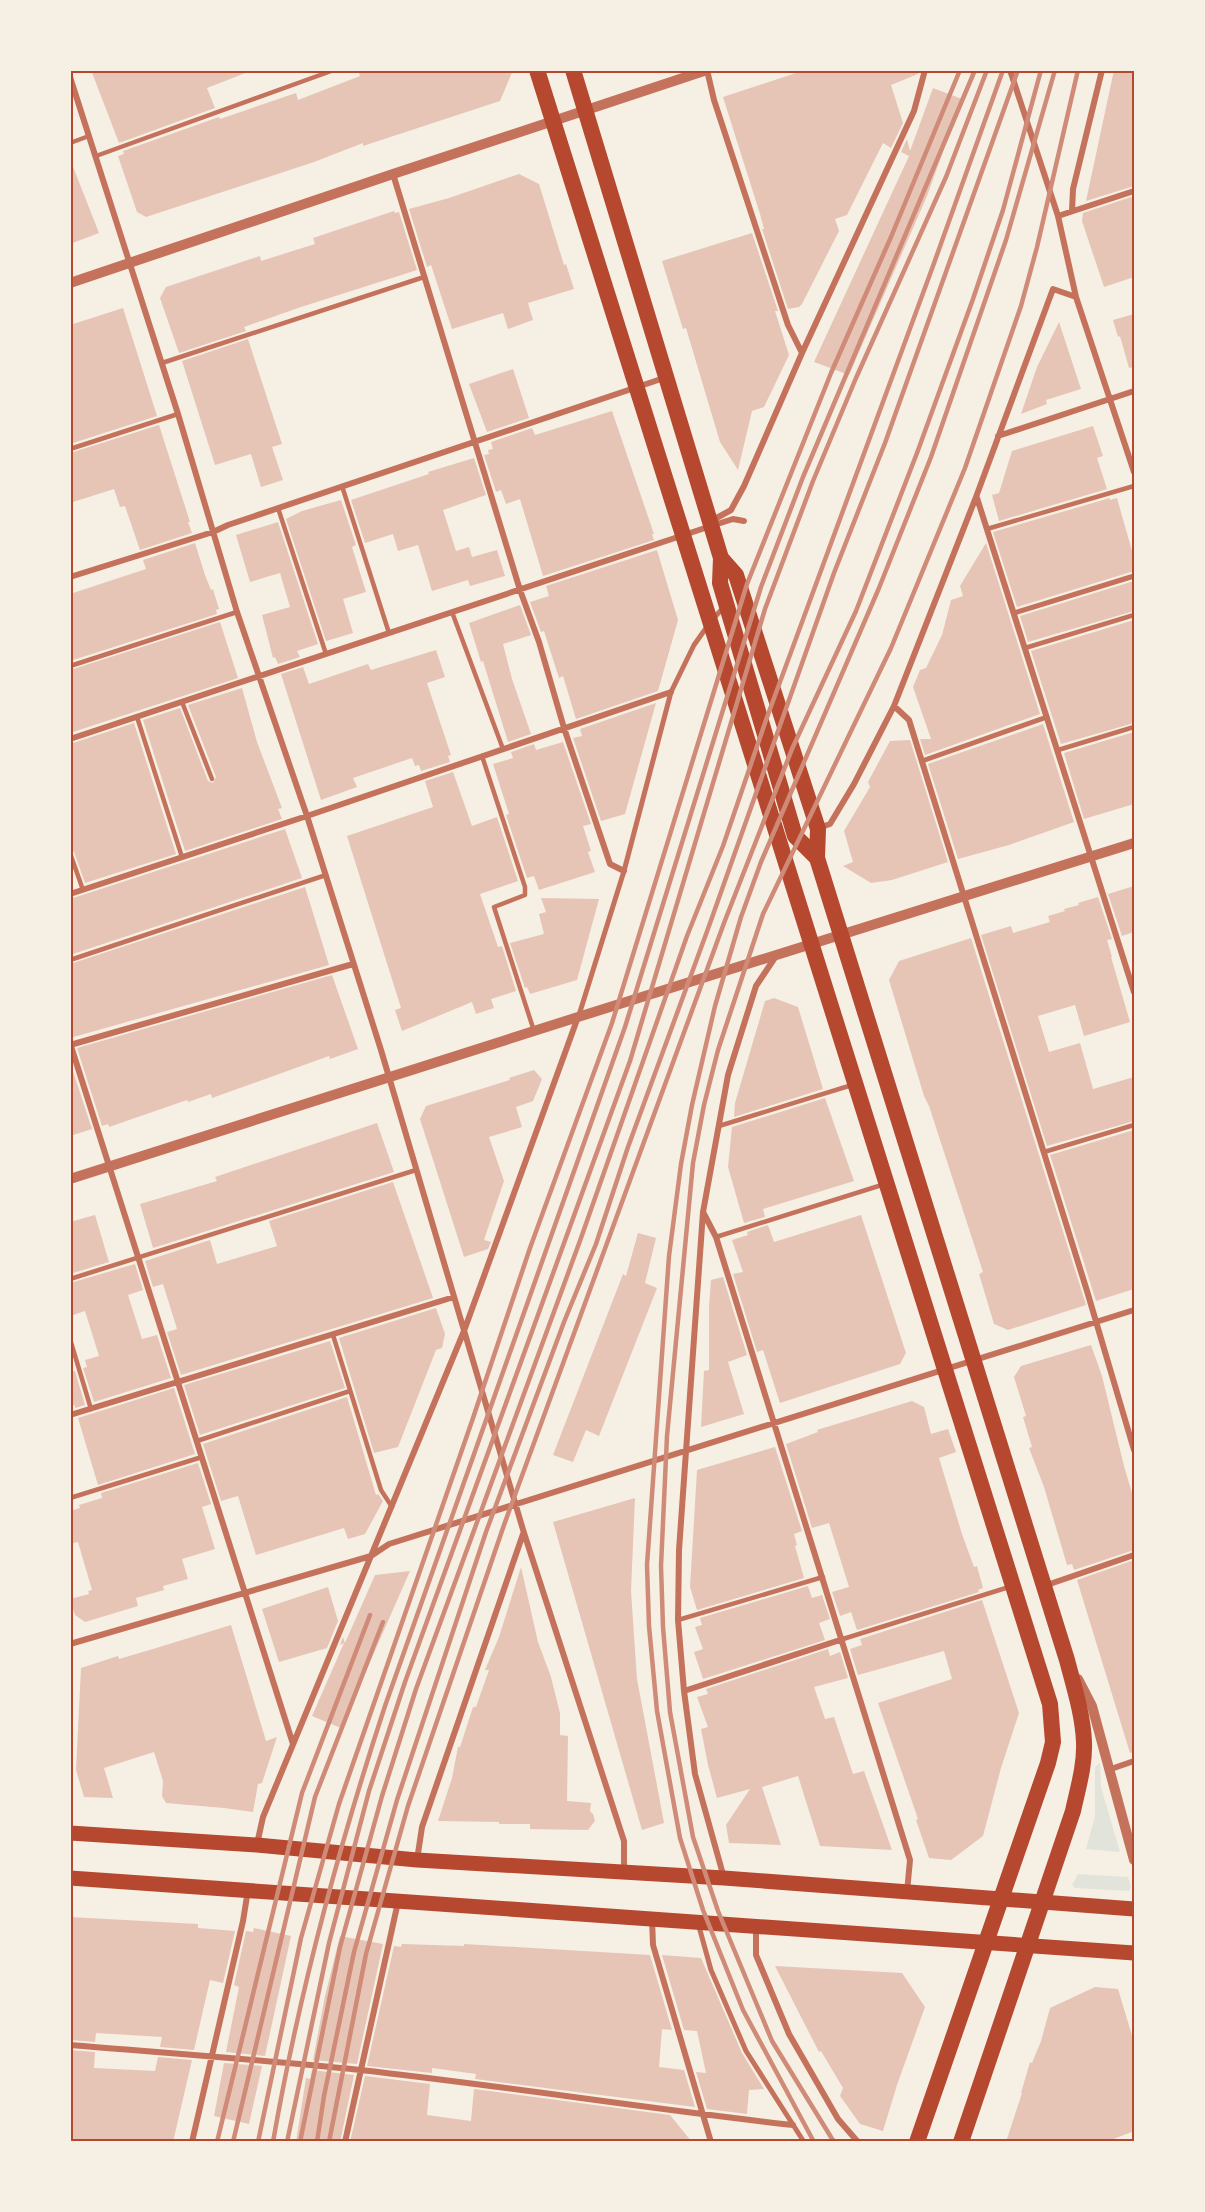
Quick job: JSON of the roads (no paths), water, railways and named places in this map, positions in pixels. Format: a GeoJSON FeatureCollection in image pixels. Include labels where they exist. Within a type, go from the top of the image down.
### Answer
{"type":"FeatureCollection","features":[{"type":"Feature","properties":{"kind":"highway"},"geometry":{"type":"LineString","coordinates":[[537,70],[1050,1704],[1053,1742],[1048,1763],[917,2142]]}},
{"type":"Feature","properties":{"kind":"highway"},"geometry":{"type":"LineString","coordinates":[[573,70],[721,558],[720,583],[795,836],[817,858]]}},
{"type":"Feature","properties":{"kind":"highway"},"geometry":{"type":"LineString","coordinates":[[721,558],[736,575],[818,829],[817,858],[1067,1660],[1081,1718],[1084,1762],[1073,1811],[961,2142]]}},
{"type":"Feature","properties":{"kind":"main road"},"geometry":{"type":"LineString","coordinates":[[70,1833],[257,1845],[417,1860],[724,1878],[1134,1909]]}},
{"type":"Feature","properties":{"kind":"main road"},"geometry":{"type":"LineString","coordinates":[[70,1878],[1134,1953]]}},
{"type":"Feature","properties":{"kind":"street"},"geometry":{"type":"LineString","coordinates":[[70,283],[707,70],[714,100],[788,325],[802,353]]}},
{"type":"Feature","properties":{"kind":"street"},"geometry":{"type":"LineString","coordinates":[[70,739],[684,535],[731,510],[915,111],[925,70]]}},
{"type":"Feature","properties":{"kind":"street"},"geometry":{"type":"LineString","coordinates":[[1010,70],[1058,216],[1076,297],[1134,472]]}},
{"type":"Feature","properties":{"kind":"street"},"geometry":{"type":"LineString","coordinates":[[1072,211],[1073,189],[1102,70]]}},
{"type":"Feature","properties":{"kind":"street"},"geometry":{"type":"LineString","coordinates":[[70,77],[178,414],[237,612],[307,816],[390,1078],[524,1533],[624,1841],[624,1872]]}},
{"type":"Feature","properties":{"kind":"street"},"geometry":{"type":"LineString","coordinates":[[393,174],[564,728],[610,864],[624,871]]}},
{"type":"Feature","properties":{"kind":"street"},"geometry":{"type":"LineString","coordinates":[[1058,216],[1134,191]]}},
{"type":"Feature","properties":{"kind":"street"},"geometry":{"type":"LineString","coordinates":[[818,829],[830,824],[854,784],[894,706],[976,497],[1053,289],[1076,297]]}},
{"type":"Feature","properties":{"kind":"street"},"geometry":{"type":"LineString","coordinates":[[70,576],[213,532],[342,486],[667,377]]}},
{"type":"Feature","properties":{"kind":"street"},"geometry":{"type":"LineString","coordinates":[[998,436],[1134,391]]}},
{"type":"Feature","properties":{"kind":"street"},"geometry":{"type":"LineString","coordinates":[[976,497],[1134,992]]}},
{"type":"Feature","properties":{"kind":"street"},"geometry":{"type":"LineString","coordinates":[[710,523],[733,519],[744,521]]}},
{"type":"Feature","properties":{"kind":"street"},"geometry":{"type":"LineString","coordinates":[[1014,613],[1134,576]]}},
{"type":"Feature","properties":{"kind":"street"},"geometry":{"type":"LineString","coordinates":[[257,1845],[263,1817],[464,1331],[578,1017],[624,871],[671,692],[694,645],[726,605]]}},
{"type":"Feature","properties":{"kind":"street"},"geometry":{"type":"LineString","coordinates":[[70,894],[671,692]]}},
{"type":"Feature","properties":{"kind":"street"},"geometry":{"type":"LineString","coordinates":[[894,706],[909,720],[1134,1450]]}},
{"type":"Feature","properties":{"kind":"street"},"geometry":{"type":"LineString","coordinates":[[922,761],[1047,717]]}},
{"type":"Feature","properties":{"kind":"street"},"geometry":{"type":"LineString","coordinates":[[70,1179],[1134,843]]}},
{"type":"Feature","properties":{"kind":"street"},"geometry":{"type":"LineString","coordinates":[[724,1878],[695,1774],[684,1691],[678,1620],[679,1550],[703,1212],[728,1075],[756,986],[777,955]]}},
{"type":"Feature","properties":{"kind":"street"},"geometry":{"type":"LineString","coordinates":[[293,1745],[71,1044],[353,964]]}},
{"type":"Feature","properties":{"kind":"street"},"geometry":{"type":"LineString","coordinates":[[703,1212],[716,1237],[772,1423],[843,1640],[910,1860],[907,1893]]}},
{"type":"Feature","properties":{"kind":"street"},"geometry":{"type":"LineString","coordinates":[[70,1415],[454,1297]]}},
{"type":"Feature","properties":{"kind":"street"},"geometry":{"type":"LineString","coordinates":[[70,1644],[371,1556],[389,1544],[1134,1310]]}},
{"type":"Feature","properties":{"kind":"street"},"geometry":{"type":"LineString","coordinates":[[417,1860],[422,1827],[524,1533]]}},
{"type":"Feature","properties":{"kind":"street"},"geometry":{"type":"LineString","coordinates":[[1044,1586],[1134,1555]]}},
{"type":"Feature","properties":{"kind":"street"},"geometry":{"type":"LineString","coordinates":[[684,1691],[843,1640]]}},
{"type":"Feature","properties":{"kind":"street"},"geometry":{"type":"LineString","coordinates":[[1067,1660],[1092,1706],[1134,1860]]}},
{"type":"Feature","properties":{"kind":"street"},"geometry":{"type":"LineString","coordinates":[[1111,1769],[1134,1761]]}},
{"type":"Feature","properties":{"kind":"street"},"geometry":{"type":"LineString","coordinates":[[192,2142],[243,1921],[248,1890]]}},
{"type":"Feature","properties":{"kind":"street"},"geometry":{"type":"LineString","coordinates":[[345,2142],[399,1900]]}},
{"type":"Feature","properties":{"kind":"street"},"geometry":{"type":"LineString","coordinates":[[652,1918],[652,1945],[711,2142]]}},
{"type":"Feature","properties":{"kind":"street"},"geometry":{"type":"LineString","coordinates":[[697,1922],[711,1970],[746,2051],[804,2142]]}},
{"type":"Feature","properties":{"kind":"street"},"geometry":{"type":"LineString","coordinates":[[756,1926],[756,1955],[789,2034],[838,2119],[858,2142]]}},
{"type":"Feature","properties":{"kind":"street"},"geometry":{"type":"LineString","coordinates":[[70,2045],[360,2070],[793,2126]]}},
{"type":"Feature","properties":{"kind":"lane"},"geometry":{"type":"LineString","coordinates":[[96,156],[334,70]]}},
{"type":"Feature","properties":{"kind":"lane"},"geometry":{"type":"LineString","coordinates":[[70,143],[89,136]]}},
{"type":"Feature","properties":{"kind":"lane"},"geometry":{"type":"LineString","coordinates":[[162,363],[424,277]]}},
{"type":"Feature","properties":{"kind":"lane"},"geometry":{"type":"LineString","coordinates":[[70,449],[178,414]]}},
{"type":"Feature","properties":{"kind":"lane"},"geometry":{"type":"LineString","coordinates":[[342,486],[389,633]]}},
{"type":"Feature","properties":{"kind":"lane"},"geometry":{"type":"LineString","coordinates":[[987,529],[1134,486]]}},
{"type":"Feature","properties":{"kind":"lane"},"geometry":{"type":"LineString","coordinates":[[278,508],[326,654]]}},
{"type":"Feature","properties":{"kind":"lane"},"geometry":{"type":"LineString","coordinates":[[70,666],[237,612]]}},
{"type":"Feature","properties":{"kind":"lane"},"geometry":{"type":"LineString","coordinates":[[452,612],[502,749]]}},
{"type":"Feature","properties":{"kind":"lane"},"geometry":{"type":"LineString","coordinates":[[1025,648],[1134,615]]}},
{"type":"Feature","properties":{"kind":"lane"},"geometry":{"type":"LineString","coordinates":[[182,702],[212,779]]}},
{"type":"Feature","properties":{"kind":"lane"},"geometry":{"type":"LineString","coordinates":[[137,717],[182,857]]}},
{"type":"Feature","properties":{"kind":"lane"},"geometry":{"type":"LineString","coordinates":[[1058,750],[1134,727]]}},
{"type":"Feature","properties":{"kind":"lane"},"geometry":{"type":"LineString","coordinates":[[482,756],[525,887],[525,895],[494,907],[534,1031]]}},
{"type":"Feature","properties":{"kind":"lane"},"geometry":{"type":"LineString","coordinates":[[70,853],[83,890]]}},
{"type":"Feature","properties":{"kind":"lane"},"geometry":{"type":"LineString","coordinates":[[70,960],[326,875]]}},
{"type":"Feature","properties":{"kind":"lane"},"geometry":{"type":"LineString","coordinates":[[719,1126],[855,1084]]}},
{"type":"Feature","properties":{"kind":"lane"},"geometry":{"type":"LineString","coordinates":[[1044,1152],[1134,1125]]}},
{"type":"Feature","properties":{"kind":"lane"},"geometry":{"type":"LineString","coordinates":[[70,1279],[416,1170]]}},
{"type":"Feature","properties":{"kind":"lane"},"geometry":{"type":"LineString","coordinates":[[716,1237],[886,1183]]}},
{"type":"Feature","properties":{"kind":"lane"},"geometry":{"type":"LineString","coordinates":[[333,1335],[381,1490],[392,1507]]}},
{"type":"Feature","properties":{"kind":"lane"},"geometry":{"type":"LineString","coordinates":[[70,1339],[92,1409]]}},
{"type":"Feature","properties":{"kind":"lane"},"geometry":{"type":"LineString","coordinates":[[197,1441],[350,1391]]}},
{"type":"Feature","properties":{"kind":"lane"},"geometry":{"type":"LineString","coordinates":[[70,1498],[202,1456]]}},
{"type":"Feature","properties":{"kind":"lane"},"geometry":{"type":"LineString","coordinates":[[678,1620],[823,1577]]}},
{"type":"Feature","properties":{"kind":"lane"},"geometry":{"type":"LineString","coordinates":[[843,1640],[1012,1586]]}},
{"type":"Feature","properties":{"kind":"railway"},"geometry":{"type":"LineString","coordinates":[[258,2142],[301,1938],[339,1804],[530,1248],[612,1023],[747,584],[831,373],[891,237],[960,70]]}},
{"type":"Feature","properties":{"kind":"railway"},"geometry":{"type":"LineString","coordinates":[[273,2142],[307,1976],[368,1760],[385,1706],[625,1027],[761,587],[803,477],[975,70]]}},
{"type":"Feature","properties":{"kind":"railway"},"geometry":{"type":"LineString","coordinates":[[287,2142],[329,1943],[369,1791],[405,1682],[630,1061],[765,609],[813,481],[856,378],[946,177],[987,70]]}},
{"type":"Feature","properties":{"kind":"railway"},"geometry":{"type":"LineString","coordinates":[[300,2142],[340,1947],[382,1796],[416,1689],[581,1238],[687,936],[723,846],[766,720],[1003,70]]}},
{"type":"Feature","properties":{"kind":"railway"},"geometry":{"type":"LineString","coordinates":[[317,2142],[324,2096],[354,1952],[397,1800],[486,1532],[564,1322],[596,1244],[628,1147],[834,573],[885,443],[1018,70]]}},
{"type":"Feature","properties":{"kind":"railway"},"geometry":{"type":"LineString","coordinates":[[329,2142],[366,1954],[408,1806],[504,1525],[724,923],[792,749],[856,611],[917,453],[1003,210],[1041,70]]}},
{"type":"Feature","properties":{"kind":"railway"},"geometry":{"type":"LineString","coordinates":[[814,2142],[743,2010],[703,1910],[680,1838],[657,1711],[649,1626],[647,1565],[669,1256],[681,1164],[692,1105],[715,1006],[741,917],[761,862],[879,588],[931,457],[1006,240],[1055,70]]}},
{"type":"Feature","properties":{"kind":"railway"},"geometry":{"type":"LineString","coordinates":[[834,2142],[772,2041],[718,1911],[693,1837],[670,1712],[661,1566],[667,1436],[693,1163],[718,1050],[763,914],[891,648],[965,468],[1021,306],[1078,70]]}},
{"type":"Feature","properties":{"kind":"railway"},"geometry":{"type":"LineString","coordinates":[[217,2142],[302,1793],[370,1615]]}},
{"type":"Feature","properties":{"kind":"railway"},"geometry":{"type":"LineString","coordinates":[[233,2142],[315,1797],[383,1622]]}}]}
